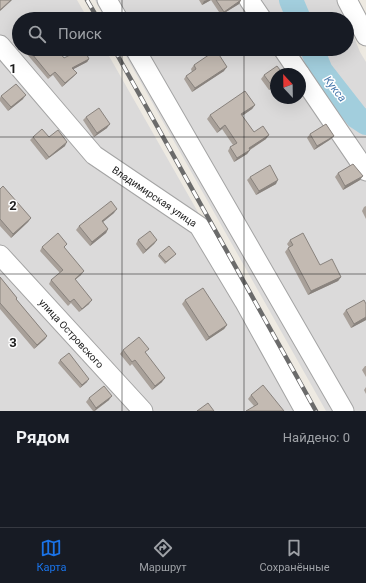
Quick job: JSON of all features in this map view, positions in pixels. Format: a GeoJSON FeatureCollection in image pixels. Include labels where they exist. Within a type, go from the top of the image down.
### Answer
{"type":"FeatureCollection","features":[{"type":"Feature","properties":{"kind":"street"},"geometry":{"type":"LineString","coordinates":[[107,0],[114,12]]}},
{"type":"Feature","properties":{"kind":"street"},"geometry":{"type":"LineString","coordinates":[[249,0],[257,12]]}},
{"type":"Feature","properties":{"kind":"street"},"geometry":{"type":"LineString","coordinates":[[347,0],[353,12]]}},
{"type":"Feature","properties":{"kind":"street"},"geometry":{"type":"LineString","coordinates":[[362,0],[366,16]]}},
{"type":"Feature","properties":{"kind":"street"},"geometry":{"type":"LineString","coordinates":[[354,13],[366,36]]}},
{"type":"Feature","properties":{"kind":"street","name":"Владимирская улица"},"geometry":{"type":"LineString","coordinates":[[0,45],[94,155],[199,226],[244,300],[305,411]]}},
{"type":"Feature","properties":{"kind":"street"},"geometry":{"type":"LineString","coordinates":[[139,56],[344,411]]}},
{"type":"Feature","properties":{"kind":"street"},"geometry":{"type":"LineString","coordinates":[[288,56],[296,68]]}},
{"type":"Feature","properties":{"kind":"street"},"geometry":{"type":"LineString","coordinates":[[306,83],[366,170]]}},
{"type":"Feature","properties":{"kind":"street","name":"улица Островского"},"geometry":{"type":"LineString","coordinates":[[0,255],[143,411]]}},
{"type":"Feature","properties":{"kind":"shaded area"},"geometry":{"type":"Polygon","coordinates":[[[0,0],[77,0],[84,12],[12,12],[12,52],[0,38],[0,0]]]}},
{"type":"Feature","properties":{"kind":"shaded area"},"geometry":{"type":"Polygon","coordinates":[[[95,0],[339,0],[343,12],[101,12],[95,0]]]}},
{"type":"Feature","properties":{"kind":"shaded area"},"geometry":{"type":"Polygon","coordinates":[[[354,37],[366,62],[366,411],[326,411],[126,56],[354,56],[354,37]]]}},
{"type":"Feature","properties":{"kind":"shaded area"},"geometry":{"type":"Polygon","coordinates":[[[0,53],[91,159],[196,228],[301,411],[150,411],[0,248],[0,53]]]}},
{"type":"Feature","properties":{"kind":"shaded area"},"geometry":{"type":"Polygon","coordinates":[[[15,56],[109,56],[203,221],[97,151],[15,56]]]}},
{"type":"Feature","properties":{"kind":"shaded area"},"geometry":{"type":"Polygon","coordinates":[[[0,263],[136,411],[0,411],[0,263]]]}},
{"type":"Feature","properties":{"kind":"building"},"geometry":{"type":"Polygon","coordinates":[[[0,0],[11,0],[0,10],[0,0]]]}},
{"type":"Feature","properties":{"kind":"building"},"geometry":{"type":"Polygon","coordinates":[[[216,0],[241,0],[224,12],[216,0]]]}},
{"type":"Feature","properties":{"kind":"building"},"geometry":{"type":"Polygon","coordinates":[[[34,56],[62,56],[64,58],[68,56],[88,56],[89,59],[72,68],[77,73],[65,83],[55,72],[50,76],[34,56]]]}},
{"type":"Feature","properties":{"kind":"building"},"geometry":{"type":"Polygon","coordinates":[[[207,56],[220,56],[227,67],[195,88],[186,76],[196,69],[194,65],[207,56]]]}},
{"type":"Feature","properties":{"kind":"building"},"geometry":{"type":"Polygon","coordinates":[[[270,71],[270,83],[264,75],[270,71]]]}},
{"type":"Feature","properties":{"kind":"building"},"geometry":{"type":"Polygon","coordinates":[[[16,84],[26,95],[11,107],[1,96],[16,84]]]}},
{"type":"Feature","properties":{"kind":"building"},"geometry":{"type":"Polygon","coordinates":[[[245,91],[255,105],[241,114],[254,132],[263,126],[269,135],[237,158],[230,147],[237,143],[225,125],[220,129],[210,115],[245,91]]]}},
{"type":"Feature","properties":{"kind":"building"},"geometry":{"type":"Polygon","coordinates":[[[99,108],[110,124],[97,133],[86,117],[99,108]]]}},
{"type":"Feature","properties":{"kind":"building"},"geometry":{"type":"Polygon","coordinates":[[[326,124],[334,136],[317,146],[310,134],[326,124]]]}},
{"type":"Feature","properties":{"kind":"building"},"geometry":{"type":"Polygon","coordinates":[[[42,129],[49,137],[58,130],[67,142],[49,157],[33,137],[42,129]]]}},
{"type":"Feature","properties":{"kind":"building"},"geometry":{"type":"Polygon","coordinates":[[[353,164],[363,176],[345,186],[338,173],[353,164]]]}},
{"type":"Feature","properties":{"kind":"building"},"geometry":{"type":"Polygon","coordinates":[[[270,165],[278,180],[259,191],[250,177],[270,165]]]}},
{"type":"Feature","properties":{"kind":"building"},"geometry":{"type":"Polygon","coordinates":[[[3,186],[31,218],[13,234],[0,219],[0,189],[3,186]]]}},
{"type":"Feature","properties":{"kind":"building"},"geometry":{"type":"Polygon","coordinates":[[[111,201],[117,209],[102,221],[108,229],[92,242],[79,226],[111,201]]]}},
{"type":"Feature","properties":{"kind":"building"},"geometry":{"type":"Polygon","coordinates":[[[150,231],[157,240],[146,250],[138,240],[150,231]]]}},
{"type":"Feature","properties":{"kind":"building"},"geometry":{"type":"Polygon","coordinates":[[[58,233],[67,244],[64,247],[84,271],[75,279],[92,300],[82,309],[74,299],[70,302],[51,280],[63,270],[42,247],[58,233]]]}},
{"type":"Feature","properties":{"kind":"building"},"geometry":{"type":"Polygon","coordinates":[[[303,233],[320,265],[332,259],[341,277],[311,291],[288,248],[293,245],[290,240],[303,233]]]}},
{"type":"Feature","properties":{"kind":"building"},"geometry":{"type":"Polygon","coordinates":[[[169,246],[176,254],[166,262],[159,254],[169,246]]]}},
{"type":"Feature","properties":{"kind":"building"},"geometry":{"type":"Polygon","coordinates":[[[0,277],[47,336],[37,345],[0,303],[0,277]]]}},
{"type":"Feature","properties":{"kind":"building"},"geometry":{"type":"Polygon","coordinates":[[[203,288],[227,325],[209,337],[185,300],[203,288]]]}},
{"type":"Feature","properties":{"kind":"building"},"geometry":{"type":"Polygon","coordinates":[[[364,300],[366,304],[366,317],[354,324],[346,310],[364,300]]]}},
{"type":"Feature","properties":{"kind":"building"},"geometry":{"type":"Polygon","coordinates":[[[139,337],[149,349],[145,352],[165,378],[155,386],[135,360],[132,362],[123,350],[139,337]]]}},
{"type":"Feature","properties":{"kind":"building"},"geometry":{"type":"Polygon","coordinates":[[[69,353],[89,379],[82,385],[60,360],[69,353]]]}},
{"type":"Feature","properties":{"kind":"building"},"geometry":{"type":"Polygon","coordinates":[[[263,385],[284,411],[246,411],[258,404],[251,395],[263,385]]]}},
{"type":"Feature","properties":{"kind":"building"},"geometry":{"type":"Polygon","coordinates":[[[104,386],[112,396],[96,408],[89,398],[104,386]]]}},
{"type":"Feature","properties":{"kind":"building"},"geometry":{"type":"Polygon","coordinates":[[[208,403],[214,411],[197,411],[208,403]]]}},
{"type":"Feature","properties":{"kind":"waterway","name":"Кукса"},"geometry":{"type":"LineString","coordinates":[[291,0],[296,12]]}},
{"type":"Feature","properties":{"kind":"waterway","name":"Кукса"},"geometry":{"type":"LineString","coordinates":[[315,56],[321,71],[357,117],[366,123]]}},
{"type":"Feature","properties":{"kind":"railway"},"geometry":{"type":"LineString","coordinates":[[87,0],[94,12]]}},
{"type":"Feature","properties":{"kind":"railway"},"geometry":{"type":"LineString","coordinates":[[118,56],[316,411]]}}]}
